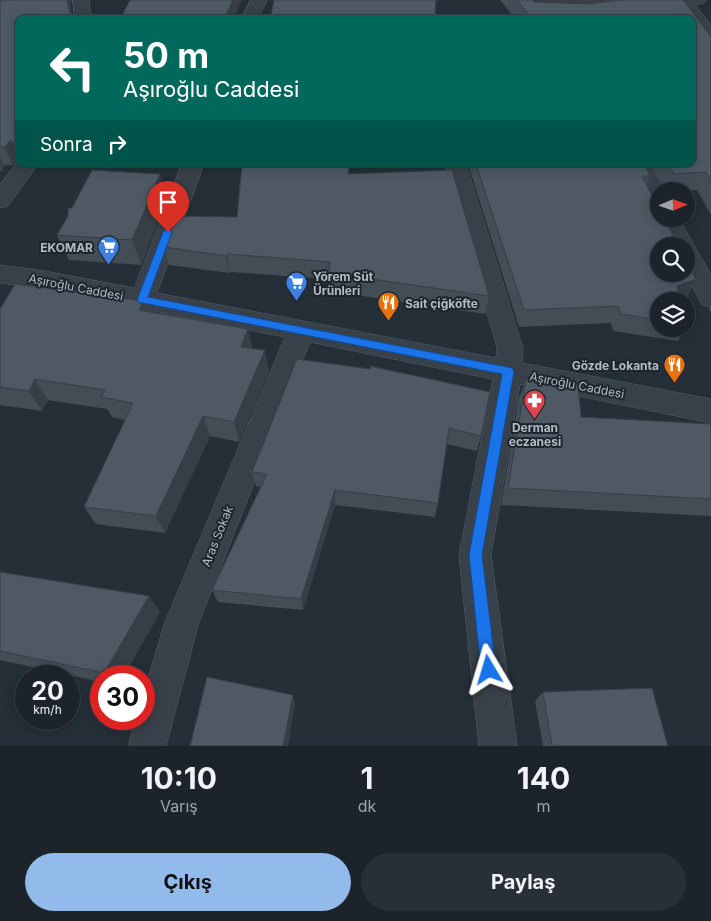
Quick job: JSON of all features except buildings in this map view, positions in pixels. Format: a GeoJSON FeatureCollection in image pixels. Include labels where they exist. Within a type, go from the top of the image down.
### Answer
{"type":"FeatureCollection","features":[{"type":"Feature","properties":{"kind":"street"},"geometry":{"type":"LineString","coordinates":[[81,0],[83,15]]}},
{"type":"Feature","properties":{"kind":"street"},"geometry":{"type":"LineString","coordinates":[[251,15],[260,0]]}},
{"type":"Feature","properties":{"kind":"street"},"geometry":{"type":"LineString","coordinates":[[627,9],[691,2],[711,36]]}},
{"type":"Feature","properties":{"kind":"street"},"geometry":{"type":"LineString","coordinates":[[0,201],[25,167]]}},
{"type":"Feature","properties":{"kind":"street"},"geometry":{"type":"LineString","coordinates":[[142,300],[192,167]]}},
{"type":"Feature","properties":{"kind":"street"},"geometry":{"type":"LineString","coordinates":[[457,167],[510,348],[508,371],[475,555],[498,746]]}},
{"type":"Feature","properties":{"kind":"street"},"geometry":{"type":"LineString","coordinates":[[641,167],[650,184]]}},
{"type":"Feature","properties":{"kind":"street"},"geometry":{"type":"LineString","coordinates":[[695,269],[711,298]]}},
{"type":"Feature","properties":{"kind":"street","name":"Aşıroğlu Caddesi"},"geometry":{"type":"LineString","coordinates":[[0,274],[44,280],[711,411]]}},
{"type":"Feature","properties":{"kind":"street","name":"Aras Sokak"},"geometry":{"type":"LineString","coordinates":[[147,746],[182,622],[302,331]]}},
{"type":"Feature","properties":{"kind":"place","name":"EKOMAR"},"geometry":{"type":"Point","coordinates":[109,266]}},
{"type":"Feature","properties":{"kind":"place","name":"Yörem Süt Ürünleri"},"geometry":{"type":"Point","coordinates":[297,302]}},
{"type":"Feature","properties":{"kind":"place","name":"Sait çiğköfte"},"geometry":{"type":"Point","coordinates":[389,322]}},
{"type":"Feature","properties":{"kind":"place","name":"Gözde Lokanta"},"geometry":{"type":"Point","coordinates":[675,384]}},
{"type":"Feature","properties":{"kind":"place","name":"Derman eczanesi"},"geometry":{"type":"Point","coordinates":[535,419]}},
{"type":"Feature","properties":{"kind":"route"},"geometry":{"type":"LineString","coordinates":[[168,232],[142,300],[508,371],[475,555],[489,670]]}}]}
